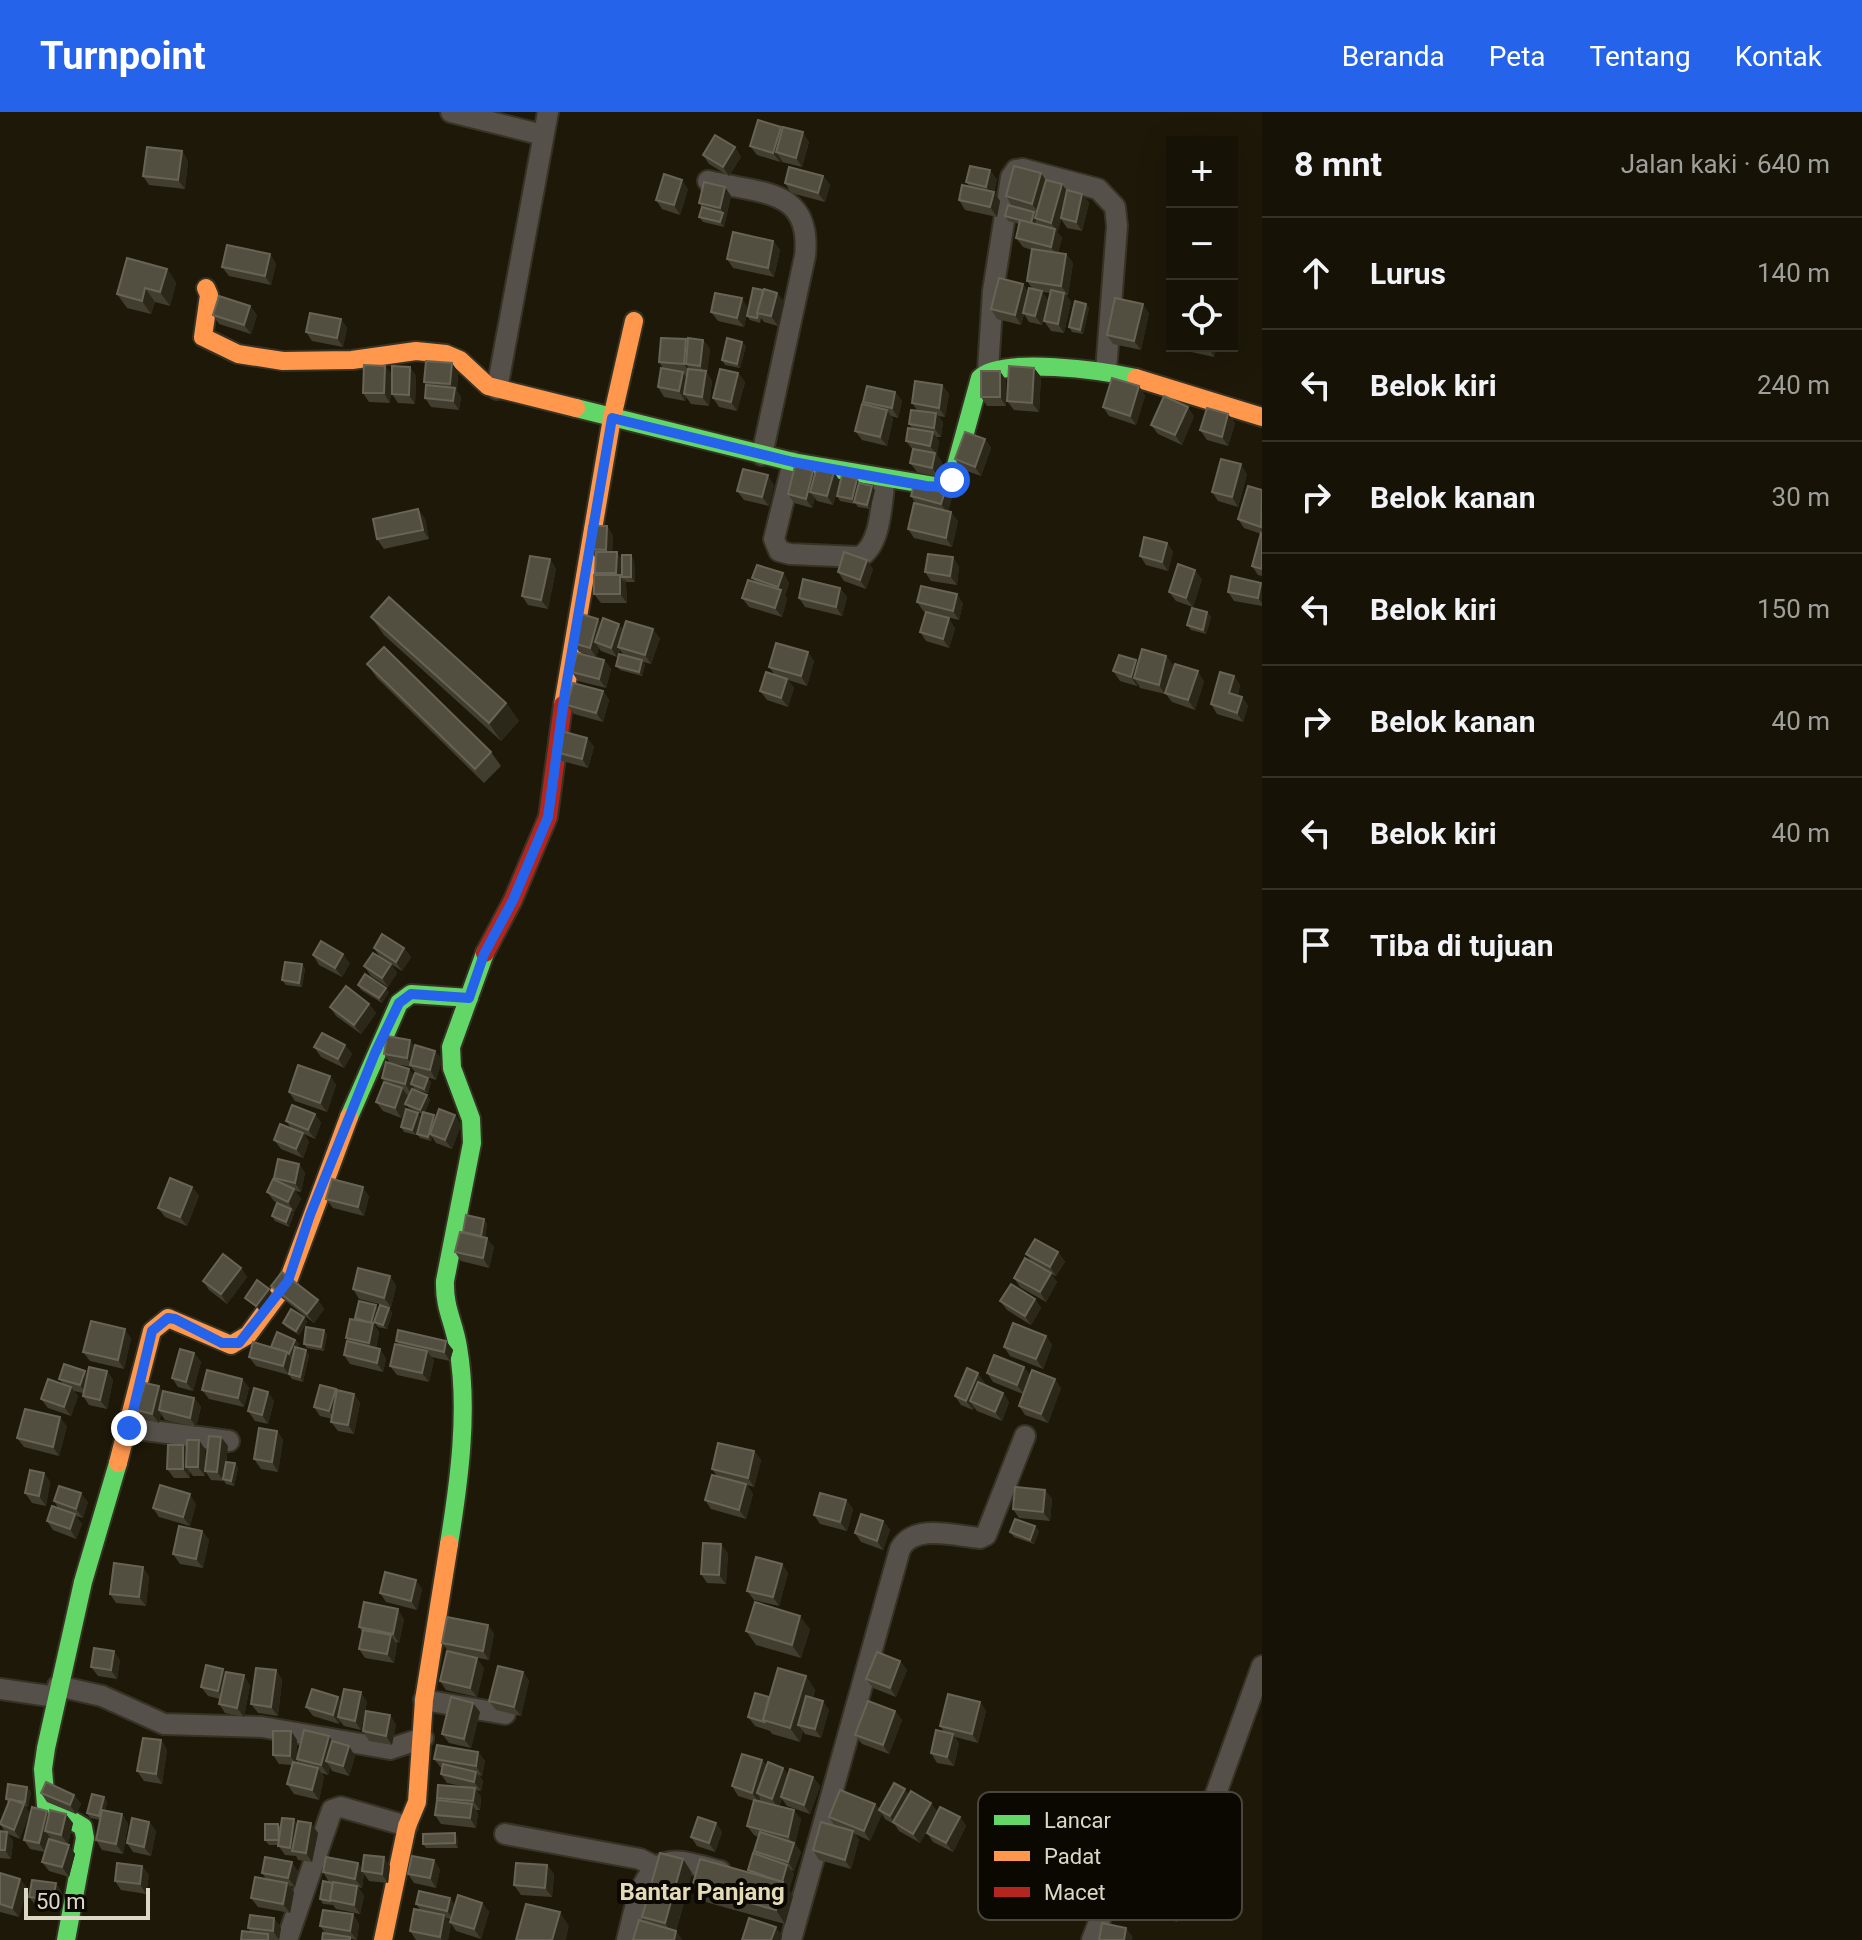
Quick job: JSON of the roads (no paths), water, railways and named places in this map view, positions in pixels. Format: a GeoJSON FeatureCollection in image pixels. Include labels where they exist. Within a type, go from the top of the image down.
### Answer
{"type":"FeatureCollection","features":[{"type":"Feature","properties":{"kind":"street"},"geometry":{"type":"LineString","coordinates":[[451,112],[480,115],[543,135]]}},
{"type":"Feature","properties":{"kind":"street"},"geometry":{"type":"LineString","coordinates":[[497,389],[548,112]]}},
{"type":"Feature","properties":{"kind":"street"},"geometry":{"type":"LineString","coordinates":[[206,288],[209,295],[201,330],[203,337],[215,345],[261,358],[333,362],[425,351],[454,356],[462,361],[473,378],[497,389],[793,462],[941,487],[952,480],[973,392],[988,370],[993,291],[1011,177],[1016,170],[1023,169],[1098,189],[1115,207],[1117,226],[1106,371]]}},
{"type":"Feature","properties":{"kind":"street"},"geometry":{"type":"LineString","coordinates":[[708,181],[780,199],[792,205],[807,227],[805,256],[762,455]]}},
{"type":"Feature","properties":{"kind":"street"},"geometry":{"type":"LineString","coordinates":[[383,1940],[407,1826],[417,1802],[424,1700],[452,1526],[462,1418],[458,1346],[444,1304],[472,1143],[471,1119],[452,1068],[451,1047],[484,954],[513,900],[548,817],[565,692],[612,418],[634,321]]}},
{"type":"Feature","properties":{"kind":"street"},"geometry":{"type":"LineString","coordinates":[[988,370],[1005,367],[1106,371],[1167,386],[1262,417]]}},
{"type":"Feature","properties":{"kind":"street"},"geometry":{"type":"LineString","coordinates":[[793,462],[774,539],[779,551],[790,554],[860,557],[866,553],[874,541],[885,479]]}},
{"type":"Feature","properties":{"kind":"street"},"geometry":{"type":"LineString","coordinates":[[66,1940],[85,1838],[83,1827],[44,1801],[43,1769],[57,1692],[83,1582],[129,1428],[152,1331],[168,1318],[222,1343],[239,1343],[288,1281],[310,1215],[375,1053],[399,1003],[411,994],[469,998]]}},
{"type":"Feature","properties":{"kind":"street"},"geometry":{"type":"LineString","coordinates":[[129,1428],[229,1441]]}},
{"type":"Feature","properties":{"kind":"street"},"geometry":{"type":"LineString","coordinates":[[791,1940],[900,1549],[907,1538],[923,1533],[980,1538],[986,1535],[1025,1436]]}},
{"type":"Feature","properties":{"kind":"street"},"geometry":{"type":"LineString","coordinates":[[1217,1792],[1262,1666]]}},
{"type":"Feature","properties":{"kind":"street"},"geometry":{"type":"LineString","coordinates":[[0,1689],[102,1696],[164,1724],[262,1727],[390,1749],[423,1738]]}},
{"type":"Feature","properties":{"kind":"street"},"geometry":{"type":"LineString","coordinates":[[424,1700],[505,1714]]}},
{"type":"Feature","properties":{"kind":"street"},"geometry":{"type":"LineString","coordinates":[[287,1940],[332,1810],[341,1807],[407,1826]]}},
{"type":"Feature","properties":{"kind":"street"},"geometry":{"type":"LineString","coordinates":[[505,1834],[640,1859],[658,1868]]}},
{"type":"Feature","properties":{"kind":"street"},"geometry":{"type":"LineString","coordinates":[[627,1940],[640,1896],[658,1868],[665,1863],[685,1863],[720,1871]]}},
{"type":"Feature","properties":{"kind":"street"},"geometry":{"type":"LineString","coordinates":[[1092,1940],[1100,1920]]}},
{"type":"Feature","properties":{"kind":"district","name":"Bantar Panjang"},"geometry":{"type":"Point","coordinates":[702,1892]}}]}
